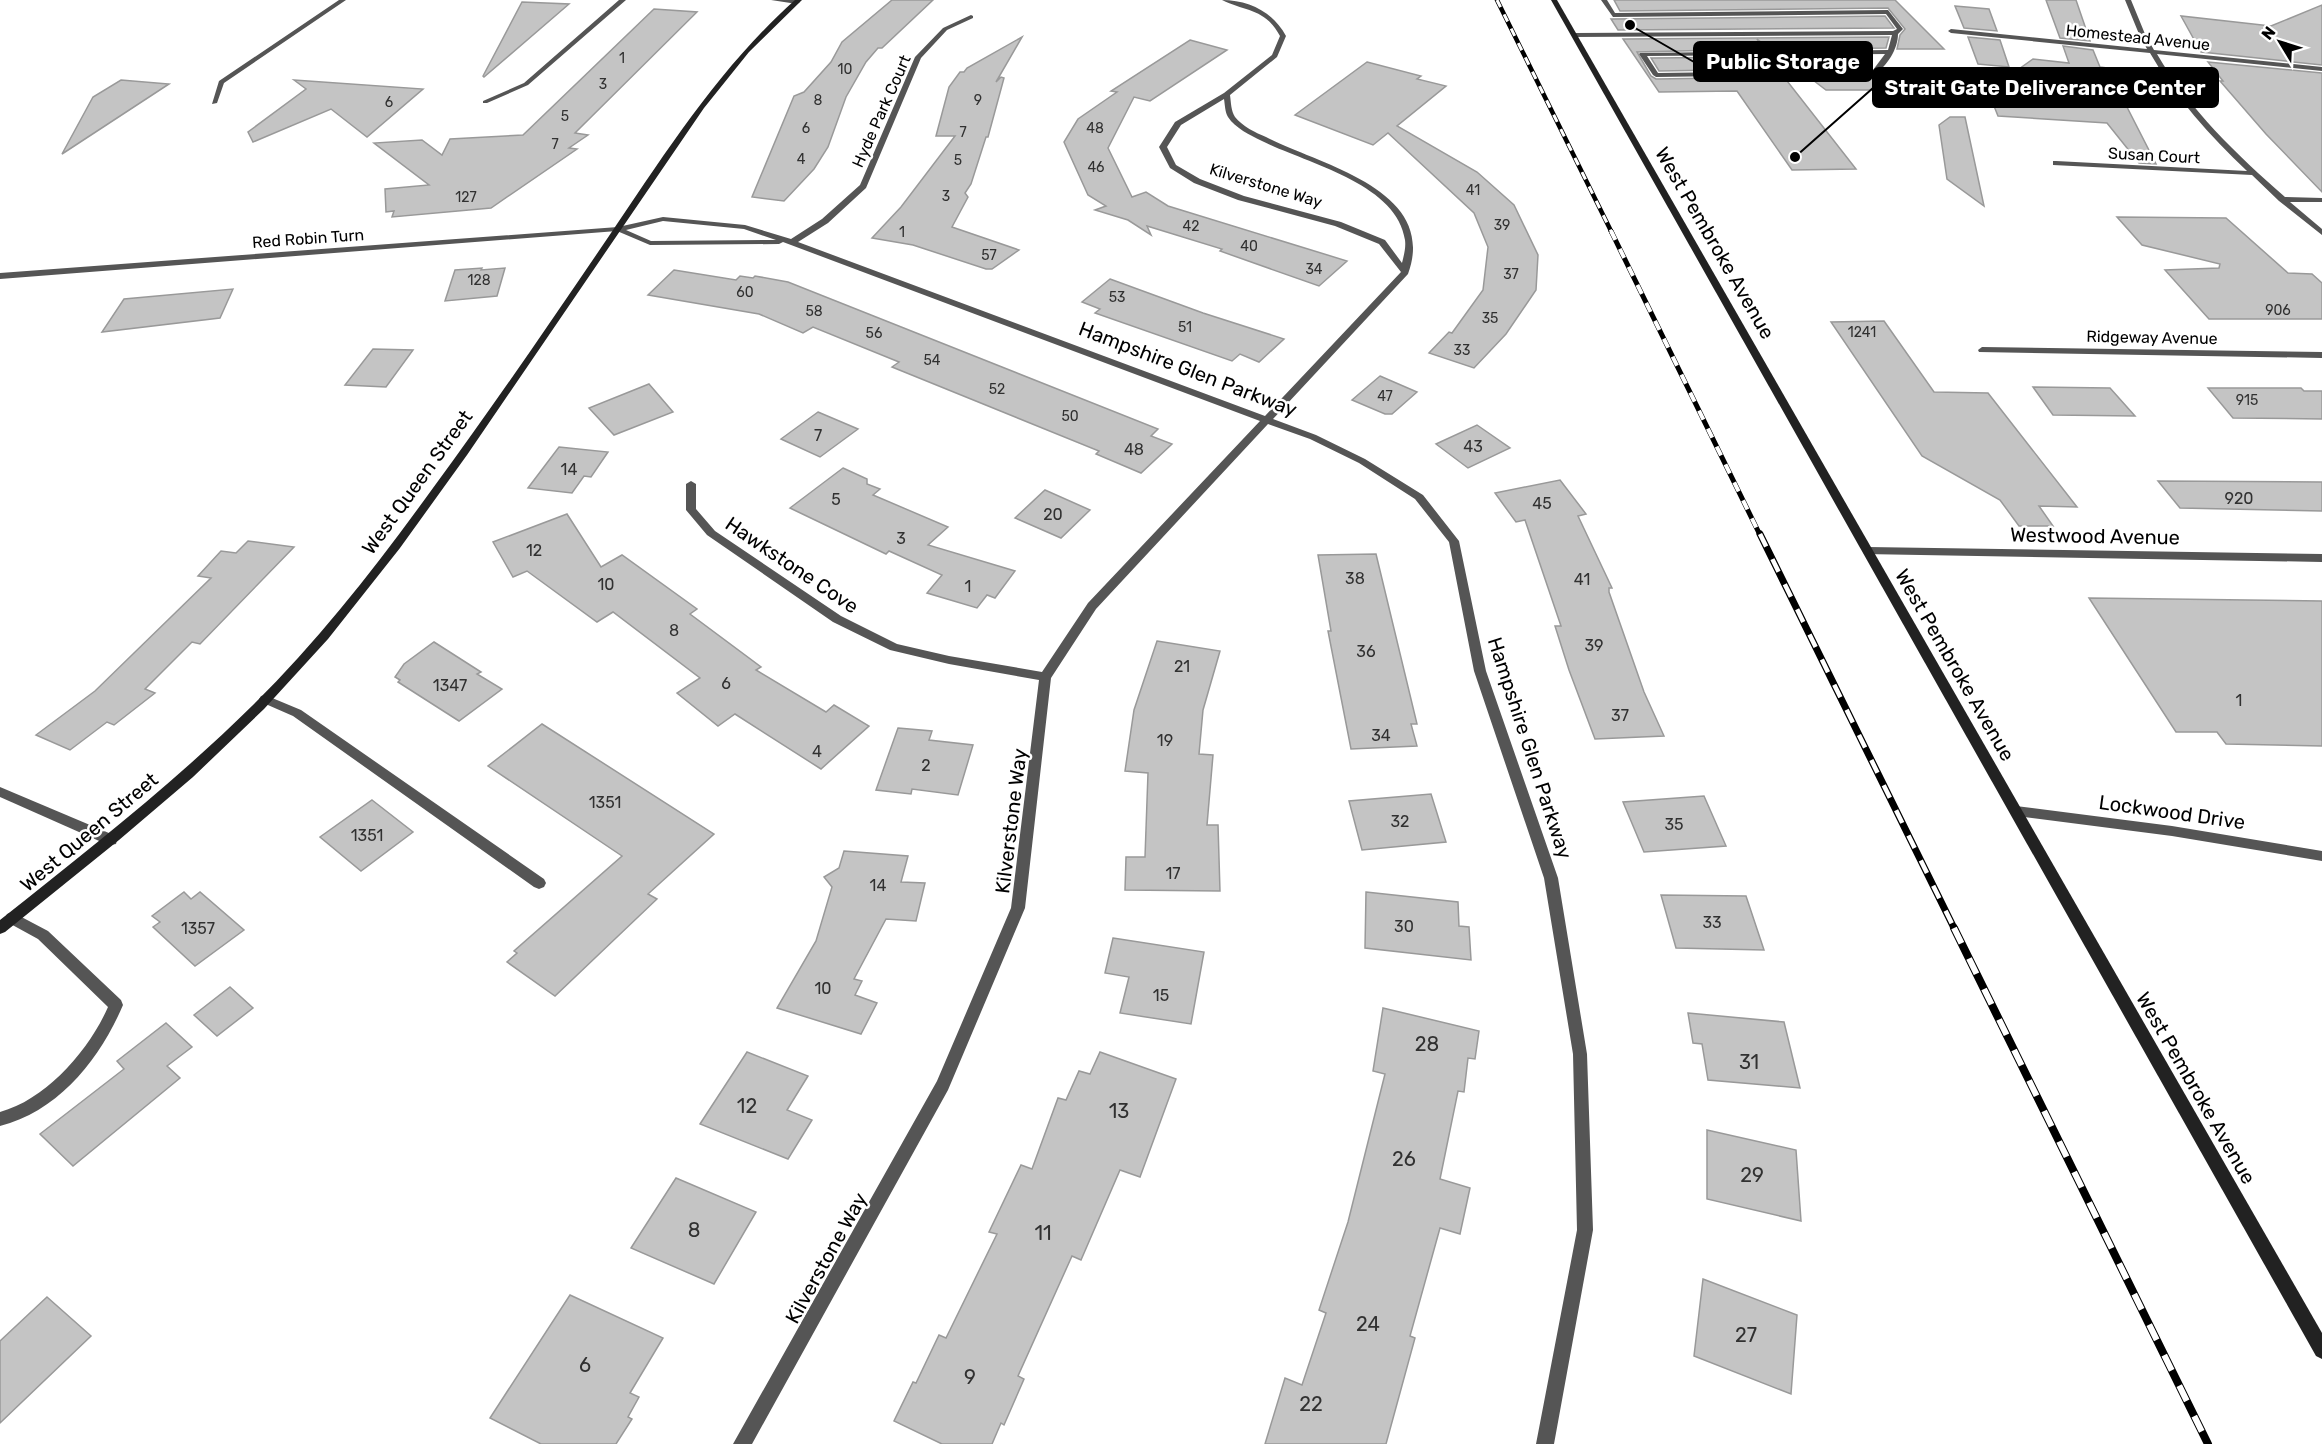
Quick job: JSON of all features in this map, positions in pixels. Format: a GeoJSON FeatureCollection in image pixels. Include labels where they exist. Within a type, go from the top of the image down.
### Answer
{"type":"FeatureCollection","features":[{"type":"Feature","properties":{"kind":"main road","name":"West Pembroke Avenue"},"geometry":{"type":"LineString","coordinates":[[1554,0],[2322,1350]]}},
{"type":"Feature","properties":{"kind":"main road","name":"West Queen Street"},"geometry":{"type":"LineString","coordinates":[[0,928],[111,840],[209,753],[292,672],[356,597],[410,526],[618,229],[711,90],[752,44],[798,1]]}},
{"type":"Feature","properties":{"kind":"street"},"geometry":{"type":"LineString","coordinates":[[214,103],[221,82],[343,0]]}},
{"type":"Feature","properties":{"kind":"street"},"geometry":{"type":"LineString","coordinates":[[485,102],[526,84],[623,0]]}},
{"type":"Feature","properties":{"kind":"street"},"geometry":{"type":"LineString","coordinates":[[774,0],[798,1]]}},
{"type":"Feature","properties":{"kind":"street","name":"Kilverstone Way"},"geometry":{"type":"LineString","coordinates":[[1226,0],[1264,13],[1277,22],[1283,36],[1275,56],[1226,94],[1178,124],[1163,147],[1173,166],[1197,181],[1241,198],[1338,224],[1382,242],[1405,272]]}},
{"type":"Feature","properties":{"kind":"street"},"geometry":{"type":"LineString","coordinates":[[1575,35],[1895,33],[1900,29],[1888,12],[1612,15],[1604,0]]}},
{"type":"Feature","properties":{"kind":"street"},"geometry":{"type":"LineString","coordinates":[[2128,0],[2153,52],[2204,122],[2251,173],[2322,233]]}},
{"type":"Feature","properties":{"kind":"street","name":"Hyde Park Court"},"geometry":{"type":"LineString","coordinates":[[792,242],[825,221],[863,186],[918,57],[945,29],[971,17]]}},
{"type":"Feature","properties":{"kind":"street","name":"Homestead Avenue"},"geometry":{"type":"LineString","coordinates":[[1951,31],[2322,69]]}},
{"type":"Feature","properties":{"kind":"street"},"geometry":{"type":"LineString","coordinates":[[1889,52],[1642,54],[1656,75],[1875,72],[1889,52],[1896,39],[1895,33]]}},
{"type":"Feature","properties":{"kind":"street","name":"Kilverstone Way"},"geometry":{"type":"LineString","coordinates":[[742,1444],[943,1085],[1018,908],[1046,677],[1092,606],[1405,272],[1409,238],[1403,220],[1388,200],[1332,168],[1274,146],[1249,131],[1232,117],[1226,94]]}},
{"type":"Feature","properties":{"kind":"street","name":"Susan Court"},"geometry":{"type":"LineString","coordinates":[[2056,163],[2251,173]]}},
{"type":"Feature","properties":{"kind":"street"},"geometry":{"type":"LineString","coordinates":[[2282,199],[2322,200]]}},
{"type":"Feature","properties":{"kind":"street","name":"Hampshire Glen Parkway"},"geometry":{"type":"LineString","coordinates":[[618,229],[663,219],[745,227],[792,242],[1313,437],[1362,461],[1419,497],[1454,541],[1480,671],[1551,878],[1580,1054],[1585,1230],[1545,1444]]}},
{"type":"Feature","properties":{"kind":"street","name":"Hampshire Glen Parkway"},"geometry":{"type":"LineString","coordinates":[[618,229],[650,243],[792,242]]}},
{"type":"Feature","properties":{"kind":"street","name":"Red Robin Turn"},"geometry":{"type":"LineString","coordinates":[[0,276],[618,229]]}},
{"type":"Feature","properties":{"kind":"street","name":"Ridgeway Avenue"},"geometry":{"type":"LineString","coordinates":[[1982,350],[2322,355]]}},
{"type":"Feature","properties":{"kind":"street","name":"Hawkstone Cove"},"geometry":{"type":"LineString","coordinates":[[691,484],[692,510],[711,533],[837,619],[894,647],[949,660],[1046,677]]}},
{"type":"Feature","properties":{"kind":"street","name":"Westwood Avenue"},"geometry":{"type":"LineString","coordinates":[[1868,551],[2322,558]]}},
{"type":"Feature","properties":{"kind":"street"},"geometry":{"type":"LineString","coordinates":[[265,699],[297,713],[538,883]]}},
{"type":"Feature","properties":{"kind":"street"},"geometry":{"type":"LineString","coordinates":[[0,792],[111,840]]}},
{"type":"Feature","properties":{"kind":"street","name":"Lockwood Drive"},"geometry":{"type":"LineString","coordinates":[[2016,811],[2172,831],[2322,856]]}},
{"type":"Feature","properties":{"kind":"street"},"geometry":{"type":"LineString","coordinates":[[0,1119],[9,1118],[40,1100],[72,1071],[101,1035],[116,1005],[43,934],[12,918]]}},
{"type":"Feature","properties":{"kind":"building"},"geometry":{"type":"Polygon","coordinates":[[[892,0],[933,0],[882,48],[878,48],[866,62],[846,97],[828,147],[814,169],[784,201],[752,197],[794,96],[804,92],[831,62],[842,42],[892,0]]]}},
{"type":"Feature","properties":{"kind":"building"},"geometry":{"type":"Polygon","coordinates":[[[1614,0],[1895,0],[1944,49],[1897,49],[1900,35],[1905,29],[1888,8],[1620,11],[1614,0]]]}},
{"type":"Feature","properties":{"kind":"building"},"geometry":{"type":"Polygon","coordinates":[[[2046,0],[2076,0],[2090,41],[2060,38],[2046,0]]]}},
{"type":"Feature","properties":{"kind":"building"},"geometry":{"type":"Polygon","coordinates":[[[522,2],[569,4],[484,77],[483,76],[522,2]]]}},
{"type":"Feature","properties":{"kind":"building"},"geometry":{"type":"Polygon","coordinates":[[[2322,5],[2322,65],[2201,52],[2181,16],[2271,26],[2322,5]]]}},
{"type":"Feature","properties":{"kind":"building"},"geometry":{"type":"Polygon","coordinates":[[[1955,6],[1989,9],[1997,31],[1964,28],[1955,6]]]}},
{"type":"Feature","properties":{"kind":"building"},"geometry":{"type":"Polygon","coordinates":[[[654,9],[697,12],[575,133],[588,135],[569,148],[577,149],[491,208],[392,217],[394,211],[386,212],[385,189],[429,185],[374,143],[422,140],[442,155],[450,139],[523,135],[654,9]]]}},
{"type":"Feature","properties":{"kind":"building"},"geometry":{"type":"Polygon","coordinates":[[[1885,16],[1894,28],[1618,30],[1611,19],[1885,16]]]}},
{"type":"Feature","properties":{"kind":"building"},"geometry":{"type":"Polygon","coordinates":[[[1022,37],[996,82],[1001,77],[1004,78],[988,137],[986,137],[971,184],[965,193],[968,197],[952,227],[1019,250],[992,269],[986,269],[913,245],[872,238],[901,207],[955,136],[936,136],[949,87],[960,72],[964,72],[967,68],[1022,37]]]}},
{"type":"Feature","properties":{"kind":"building"},"geometry":{"type":"Polygon","coordinates":[[[1889,37],[1886,48],[1770,49],[1757,39],[1762,49],[1637,52],[1651,76],[1656,79],[1784,77],[1856,169],[1792,170],[1737,91],[1659,92],[1623,39],[1889,37]]]}},
{"type":"Feature","properties":{"kind":"building"},"geometry":{"type":"Polygon","coordinates":[[[1968,37],[2000,40],[2009,67],[1978,64],[1968,37]]]}},
{"type":"Feature","properties":{"kind":"building"},"geometry":{"type":"Polygon","coordinates":[[[1190,40],[1227,50],[1150,101],[1134,97],[1108,148],[1132,197],[1146,192],[1168,206],[1347,261],[1319,286],[1220,251],[1222,249],[1147,226],[1151,235],[1128,220],[1095,210],[1106,206],[1088,195],[1064,142],[1078,119],[1117,92],[1111,91],[1190,40]]]}},
{"type":"Feature","properties":{"kind":"building"},"geometry":{"type":"Polygon","coordinates":[[[2063,46],[2093,50],[2100,67],[2107,68],[2156,164],[2139,163],[2107,123],[1998,116],[1988,91],[2033,59],[2069,63],[2063,46]]]}},
{"type":"Feature","properties":{"kind":"building"},"geometry":{"type":"Polygon","coordinates":[[[1768,57],[1778,69],[1659,71],[1651,58],[1768,57]]]}},
{"type":"Feature","properties":{"kind":"building"},"geometry":{"type":"Polygon","coordinates":[[[1367,62],[1421,76],[1417,79],[1446,86],[1397,126],[1477,172],[1514,205],[1538,255],[1536,290],[1506,334],[1474,368],[1429,353],[1449,332],[1452,333],[1483,290],[1488,247],[1474,213],[1388,133],[1373,145],[1295,115],[1367,62]]]}},
{"type":"Feature","properties":{"kind":"building"},"geometry":{"type":"Polygon","coordinates":[[[2208,62],[2322,73],[2322,192],[2266,134],[2220,81],[2223,81],[2208,62]]]}},
{"type":"Feature","properties":{"kind":"building"},"geometry":{"type":"Polygon","coordinates":[[[1874,76],[1885,90],[1826,90],[1809,77],[1874,76]]]}},
{"type":"Feature","properties":{"kind":"building"},"geometry":{"type":"Polygon","coordinates":[[[121,80],[169,84],[62,154],[93,97],[121,80]]]}},
{"type":"Feature","properties":{"kind":"building"},"geometry":{"type":"Polygon","coordinates":[[[294,80],[423,89],[367,137],[331,109],[253,142],[248,132],[306,89],[294,80]]]}},
{"type":"Feature","properties":{"kind":"building"},"geometry":{"type":"Polygon","coordinates":[[[1950,117],[1965,117],[1984,206],[1947,179],[1939,125],[1950,117]]]}},
{"type":"Feature","properties":{"kind":"building"},"geometry":{"type":"Polygon","coordinates":[[[2117,217],[2226,218],[2288,273],[2312,274],[2322,283],[2322,319],[2209,319],[2165,270],[2219,268],[2220,264],[2142,245],[2117,217]]]}},
{"type":"Feature","properties":{"kind":"building"},"geometry":{"type":"Polygon","coordinates":[[[482,268],[481,270],[505,268],[497,296],[445,301],[455,270],[482,268]]]}},
{"type":"Feature","properties":{"kind":"building"},"geometry":{"type":"Polygon","coordinates":[[[674,270],[736,280],[740,276],[753,278],[755,276],[788,282],[1158,429],[1151,436],[1172,444],[1141,473],[1096,454],[1099,451],[892,367],[899,362],[813,327],[803,333],[759,314],[648,295],[674,270]]]}},
{"type":"Feature","properties":{"kind":"building"},"geometry":{"type":"Polygon","coordinates":[[[1110,279],[1203,313],[1284,339],[1259,362],[1240,354],[1232,361],[1095,313],[1100,309],[1082,302],[1110,279]]]}},
{"type":"Feature","properties":{"kind":"building"},"geometry":{"type":"Polygon","coordinates":[[[233,289],[220,318],[102,332],[124,299],[233,289]]]}},
{"type":"Feature","properties":{"kind":"building"},"geometry":{"type":"Polygon","coordinates":[[[1884,321],[1934,392],[1988,393],[2077,507],[2039,506],[2053,526],[2019,526],[2000,500],[1922,456],[1831,322],[1884,321]]]}},
{"type":"Feature","properties":{"kind":"building"},"geometry":{"type":"Polygon","coordinates":[[[373,349],[413,350],[386,387],[345,385],[373,349]]]}},
{"type":"Feature","properties":{"kind":"building"},"geometry":{"type":"Polygon","coordinates":[[[1380,376],[1417,392],[1392,414],[1385,414],[1352,400],[1380,376]]]}},
{"type":"Feature","properties":{"kind":"building"},"geometry":{"type":"Polygon","coordinates":[[[649,384],[673,412],[614,435],[589,408],[649,384]]]}},
{"type":"Feature","properties":{"kind":"building"},"geometry":{"type":"Polygon","coordinates":[[[2033,387],[2110,388],[2135,416],[2053,415],[2033,387]]]}},
{"type":"Feature","properties":{"kind":"building"},"geometry":{"type":"Polygon","coordinates":[[[2208,388],[2301,388],[2304,391],[2322,391],[2322,419],[2233,418],[2208,388]]]}},
{"type":"Feature","properties":{"kind":"building"},"geometry":{"type":"Polygon","coordinates":[[[818,412],[858,429],[820,457],[781,439],[818,412]]]}},
{"type":"Feature","properties":{"kind":"building"},"geometry":{"type":"Polygon","coordinates":[[[1477,425],[1510,448],[1468,468],[1436,444],[1477,425]]]}},
{"type":"Feature","properties":{"kind":"building"},"geometry":{"type":"Polygon","coordinates":[[[559,447],[608,452],[591,477],[584,476],[572,493],[528,488],[559,447]]]}},
{"type":"Feature","properties":{"kind":"building"},"geometry":{"type":"Polygon","coordinates":[[[843,468],[867,479],[867,484],[880,489],[873,495],[948,527],[928,545],[1015,571],[995,598],[987,595],[977,608],[927,593],[942,575],[889,551],[886,554],[790,508],[843,468]]]}},
{"type":"Feature","properties":{"kind":"building"},"geometry":{"type":"Polygon","coordinates":[[[1560,480],[1586,514],[1578,516],[1612,588],[1609,588],[1609,592],[1644,692],[1664,736],[1595,739],[1569,670],[1555,626],[1561,626],[1525,520],[1516,522],[1495,493],[1560,480]]]}},
{"type":"Feature","properties":{"kind":"building"},"geometry":{"type":"Polygon","coordinates":[[[2158,481],[2322,482],[2322,511],[2180,508],[2158,481]]]}},
{"type":"Feature","properties":{"kind":"building"},"geometry":{"type":"Polygon","coordinates":[[[1045,490],[1090,510],[1061,538],[1015,518],[1045,490]]]}},
{"type":"Feature","properties":{"kind":"building"},"geometry":{"type":"Polygon","coordinates":[[[567,514],[601,567],[622,555],[697,609],[690,614],[761,667],[756,670],[826,712],[834,705],[869,726],[821,769],[735,714],[718,726],[677,693],[700,678],[613,612],[597,622],[527,571],[513,577],[493,542],[567,514]]]}},
{"type":"Feature","properties":{"kind":"building"},"geometry":{"type":"Polygon","coordinates":[[[248,541],[294,547],[200,644],[192,642],[145,689],[155,693],[114,725],[107,722],[70,750],[36,735],[95,691],[211,578],[198,576],[221,551],[236,553],[248,541]]]}},
{"type":"Feature","properties":{"kind":"building"},"geometry":{"type":"Polygon","coordinates":[[[1376,554],[1417,724],[1411,724],[1417,746],[1351,749],[1328,631],[1331,631],[1318,555],[1376,554]]]}},
{"type":"Feature","properties":{"kind":"building"},"geometry":{"type":"Polygon","coordinates":[[[2089,598],[2322,601],[2322,746],[2226,744],[2217,732],[2176,732],[2089,598]]]}},
{"type":"Feature","properties":{"kind":"building"},"geometry":{"type":"Polygon","coordinates":[[[1157,641],[1220,651],[1203,710],[1199,754],[1213,755],[1207,825],[1218,825],[1220,891],[1125,890],[1126,857],[1145,857],[1148,773],[1125,771],[1134,710],[1157,641]]]}},
{"type":"Feature","properties":{"kind":"building"},"geometry":{"type":"Polygon","coordinates":[[[434,642],[481,672],[477,674],[502,689],[459,721],[398,682],[400,680],[395,677],[404,664],[434,642]]]}},
{"type":"Feature","properties":{"kind":"building"},"geometry":{"type":"Polygon","coordinates":[[[542,724],[714,834],[648,894],[657,899],[555,996],[507,962],[517,953],[514,951],[622,856],[488,766],[542,724]]]}},
{"type":"Feature","properties":{"kind":"building"},"geometry":{"type":"Polygon","coordinates":[[[898,728],[932,731],[929,740],[973,745],[958,795],[912,789],[911,794],[876,790],[898,728]]]}},
{"type":"Feature","properties":{"kind":"building"},"geometry":{"type":"Polygon","coordinates":[[[1431,794],[1446,842],[1362,850],[1349,801],[1431,794]]]}},
{"type":"Feature","properties":{"kind":"building"},"geometry":{"type":"Polygon","coordinates":[[[1704,796],[1726,846],[1644,852],[1623,802],[1704,796]]]}},
{"type":"Feature","properties":{"kind":"building"},"geometry":{"type":"Polygon","coordinates":[[[372,800],[413,832],[361,871],[320,837],[372,800]]]}},
{"type":"Feature","properties":{"kind":"building"},"geometry":{"type":"Polygon","coordinates":[[[844,851],[908,856],[901,882],[925,883],[916,921],[886,919],[854,979],[862,981],[855,995],[877,1003],[861,1034],[777,1008],[816,941],[832,887],[824,877],[839,868],[844,851]]]}},
{"type":"Feature","properties":{"kind":"building"},"geometry":{"type":"Polygon","coordinates":[[[184,892],[191,899],[200,892],[244,930],[195,966],[153,927],[160,922],[152,916],[184,892]]]}},
{"type":"Feature","properties":{"kind":"building"},"geometry":{"type":"Polygon","coordinates":[[[1366,892],[1458,902],[1459,926],[1469,927],[1471,960],[1365,948],[1366,892]]]}},
{"type":"Feature","properties":{"kind":"building"},"geometry":{"type":"Polygon","coordinates":[[[1661,895],[1746,896],[1764,950],[1676,948],[1661,895]]]}},
{"type":"Feature","properties":{"kind":"building"},"geometry":{"type":"Polygon","coordinates":[[[1113,938],[1204,952],[1191,1024],[1120,1013],[1129,977],[1105,973],[1113,938]]]}},
{"type":"Feature","properties":{"kind":"building"},"geometry":{"type":"Polygon","coordinates":[[[230,987],[253,1008],[217,1036],[194,1015],[230,987]]]}},
{"type":"Feature","properties":{"kind":"building"},"geometry":{"type":"Polygon","coordinates":[[[1383,1008],[1479,1031],[1475,1059],[1468,1058],[1464,1092],[1458,1091],[1440,1179],[1470,1188],[1460,1234],[1440,1228],[1410,1336],[1415,1338],[1386,1444],[1265,1444],[1285,1378],[1302,1385],[1326,1313],[1319,1310],[1348,1222],[1385,1074],[1373,1071],[1383,1008]]]}},
{"type":"Feature","properties":{"kind":"building"},"geometry":{"type":"Polygon","coordinates":[[[1688,1013],[1784,1022],[1800,1088],[1708,1080],[1702,1044],[1693,1043],[1688,1013]]]}},
{"type":"Feature","properties":{"kind":"building"},"geometry":{"type":"Polygon","coordinates":[[[166,1023],[192,1047],[167,1066],[180,1078],[73,1166],[40,1134],[124,1069],[117,1061],[166,1023]]]}},
{"type":"Feature","properties":{"kind":"building"},"geometry":{"type":"Polygon","coordinates":[[[747,1052],[808,1076],[787,1110],[812,1120],[788,1159],[700,1124],[747,1052]]]}},
{"type":"Feature","properties":{"kind":"building"},"geometry":{"type":"Polygon","coordinates":[[[1100,1052],[1176,1079],[1140,1177],[1120,1170],[1081,1260],[1072,1256],[1018,1376],[1024,1379],[1004,1425],[1001,1423],[992,1444],[942,1444],[894,1421],[913,1382],[916,1383],[939,1335],[946,1338],[997,1234],[989,1232],[1021,1165],[1032,1169],[1058,1098],[1066,1100],[1079,1071],[1090,1074],[1100,1052]]]}},
{"type":"Feature","properties":{"kind":"building"},"geometry":{"type":"Polygon","coordinates":[[[1707,1130],[1796,1150],[1801,1221],[1707,1199],[1707,1130]]]}},
{"type":"Feature","properties":{"kind":"building"},"geometry":{"type":"Polygon","coordinates":[[[676,1178],[756,1212],[714,1284],[631,1248],[676,1178]]]}},
{"type":"Feature","properties":{"kind":"building"},"geometry":{"type":"Polygon","coordinates":[[[1703,1279],[1797,1315],[1791,1394],[1694,1356],[1703,1279]]]}},
{"type":"Feature","properties":{"kind":"building"},"geometry":{"type":"Polygon","coordinates":[[[570,1295],[663,1338],[630,1393],[639,1397],[628,1417],[632,1419],[616,1444],[541,1444],[490,1418],[570,1295]]]}},
{"type":"Feature","properties":{"kind":"building"},"geometry":{"type":"Polygon","coordinates":[[[47,1297],[91,1336],[0,1423],[0,1341],[47,1297]]]}},
{"type":"Feature","properties":{"kind":"railway"},"geometry":{"type":"LineString","coordinates":[[1497,0],[1612,233]]}},
{"type":"Feature","properties":{"kind":"railway"},"geometry":{"type":"LineString","coordinates":[[1611,231],[1760,535]]}},
{"type":"Feature","properties":{"kind":"railway"},"geometry":{"type":"LineString","coordinates":[[1760,534],[1955,930]]}},
{"type":"Feature","properties":{"kind":"railway"},"geometry":{"type":"LineString","coordinates":[[1954,928],[2208,1444]]}},
{"type":"Feature","properties":{"kind":"place","name":"Public Storage"},"geometry":{"type":"Point","coordinates":[1630,25]}},
{"type":"Feature","properties":{"kind":"place","name":"Strait Gate Deliverance Center"},"geometry":{"type":"Point","coordinates":[1795,157]}}]}
